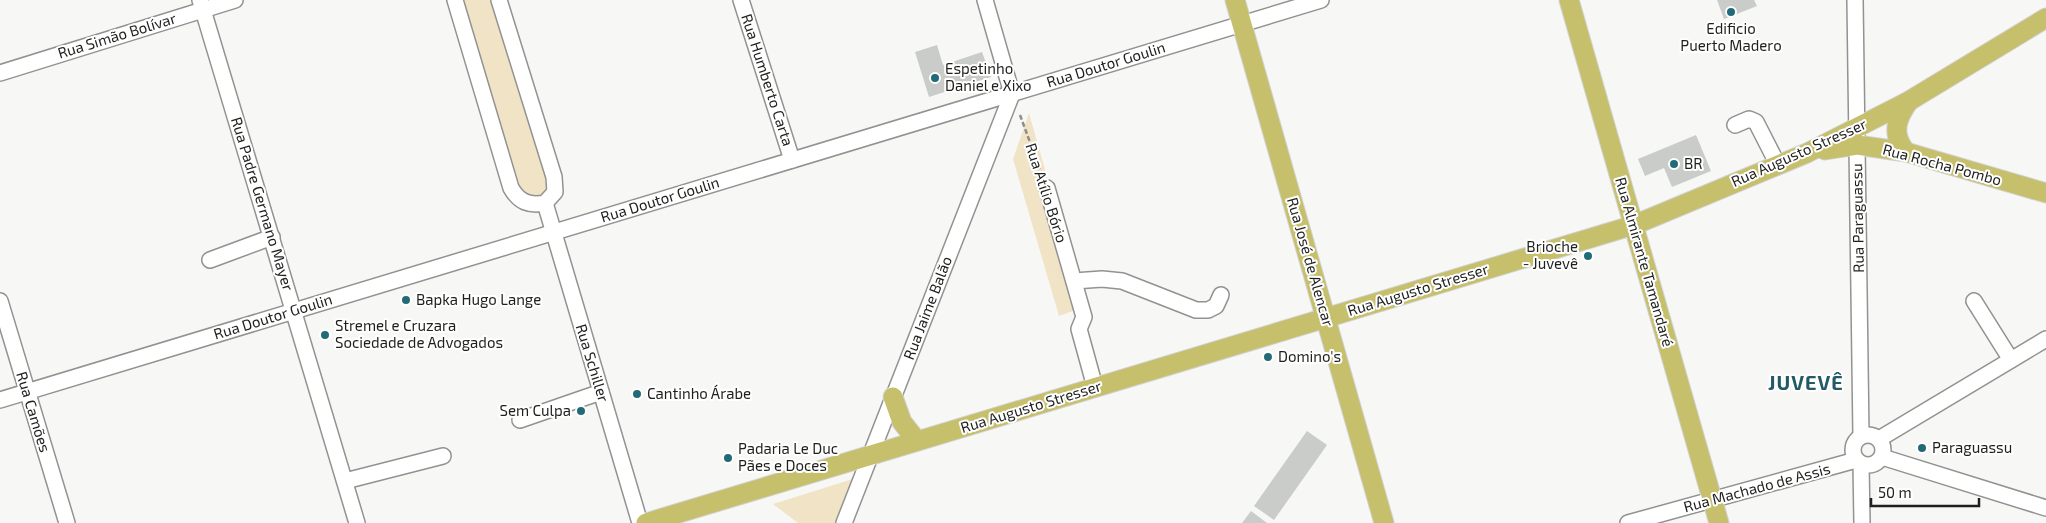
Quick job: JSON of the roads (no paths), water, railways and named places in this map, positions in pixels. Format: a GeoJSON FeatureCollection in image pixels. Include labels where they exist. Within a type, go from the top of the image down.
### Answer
{"type":"FeatureCollection","features":[{"type":"Feature","properties":{"kind":"main road","name":"Rua José de Alencar"},"geometry":{"type":"LineString","coordinates":[[1235,0],[1384,523]]}},
{"type":"Feature","properties":{"kind":"main road","name":"Rua Almirante Tamandaré"},"geometry":{"type":"LineString","coordinates":[[1569,0],[1720,523]]}},
{"type":"Feature","properties":{"kind":"main road","name":"Rua Augusto Stresser"},"geometry":{"type":"LineString","coordinates":[[1857,136],[1909,101],[2046,18]]}},
{"type":"Feature","properties":{"kind":"main road"},"geometry":{"type":"LineString","coordinates":[[1906,152],[1899,144],[1896,128],[1900,114],[1909,101]]}},
{"type":"Feature","properties":{"kind":"main road","name":"Rua Rocha Pombo"},"geometry":{"type":"LineString","coordinates":[[1807,153],[1857,136],[2046,194]]}},
{"type":"Feature","properties":{"kind":"main road","name":"Rua Augusto Stresser"},"geometry":{"type":"LineString","coordinates":[[646,523],[1634,224],[1807,153]]}},
{"type":"Feature","properties":{"kind":"main road"},"geometry":{"type":"LineString","coordinates":[[893,397],[902,422],[918,441]]}},
{"type":"Feature","properties":{"kind":"street","name":"Rua Simão Bolívar"},"geometry":{"type":"LineString","coordinates":[[0,73],[202,5],[235,0]]}},
{"type":"Feature","properties":{"kind":"street"},"geometry":{"type":"LineString","coordinates":[[455,0],[511,188],[515,195],[527,203],[545,203],[555,192],[554,177],[499,0]]}},
{"type":"Feature","properties":{"kind":"street","name":"Rua Humberto Carta"},"geometry":{"type":"LineString","coordinates":[[741,0],[792,160]]}},
{"type":"Feature","properties":{"kind":"street"},"geometry":{"type":"LineString","coordinates":[[985,0],[1012,94]]}},
{"type":"Feature","properties":{"kind":"street","name":"Rua Doutor Goulin"},"geometry":{"type":"LineString","coordinates":[[0,400],[1321,0]]}},
{"type":"Feature","properties":{"kind":"street","name":"Rua Paraguassu"},"geometry":{"type":"LineString","coordinates":[[1856,0],[1861,436]]}},
{"type":"Feature","properties":{"kind":"street","name":"Rua Padre Germano Mayer"},"geometry":{"type":"LineString","coordinates":[[202,5],[357,523]]}},
{"type":"Feature","properties":{"kind":"street","name":"Rua Jaime Balão"},"geometry":{"type":"LineString","coordinates":[[844,523],[1012,94]]}},
{"type":"Feature","properties":{"kind":"street"},"geometry":{"type":"LineString","coordinates":[[1735,125],[1749,119],[1756,122],[1778,165]]}},
{"type":"Feature","properties":{"kind":"street","name":"Rua Atílio Bório"},"geometry":{"type":"LineString","coordinates":[[1047,188],[1084,317],[1079,329],[1095,387]]}},
{"type":"Feature","properties":{"kind":"street","name":"Rua Schiller"},"geometry":{"type":"LineString","coordinates":[[545,203],[640,523]]}},
{"type":"Feature","properties":{"kind":"street"},"geometry":{"type":"LineString","coordinates":[[210,260],[272,237]]}},
{"type":"Feature","properties":{"kind":"street"},"geometry":{"type":"LineString","coordinates":[[1074,281],[1102,279],[1122,281],[1196,310],[1208,310],[1216,306],[1221,296]]}},
{"type":"Feature","properties":{"kind":"street","name":"Rua Camões"},"geometry":{"type":"LineString","coordinates":[[0,301],[67,523]]}},
{"type":"Feature","properties":{"kind":"street"},"geometry":{"type":"LineString","coordinates":[[1974,301],[2011,360]]}},
{"type":"Feature","properties":{"kind":"street"},"geometry":{"type":"LineString","coordinates":[[1879,439],[2046,339]]}},
{"type":"Feature","properties":{"kind":"street"},"geometry":{"type":"LineString","coordinates":[[520,420],[601,392]]}},
{"type":"Feature","properties":{"kind":"street"},"geometry":{"type":"LineString","coordinates":[[1859,462],[1870,465],[1882,457],[1884,448],[1879,439],[1870,435],[1861,436],[1853,447],[1859,462],[1862,523]]}},
{"type":"Feature","properties":{"kind":"street"},"geometry":{"type":"LineString","coordinates":[[345,481],[443,456]]}},
{"type":"Feature","properties":{"kind":"street"},"geometry":{"type":"LineString","coordinates":[[1882,457],[2046,508]]}},
{"type":"Feature","properties":{"kind":"street","name":"Rua Machado de Assis"},"geometry":{"type":"LineString","coordinates":[[1628,523],[1859,462]]}},
{"type":"Feature","properties":{"kind":"place","name":"Edificio Puerto Madero"},"geometry":{"type":"Point","coordinates":[1731,12]}},
{"type":"Feature","properties":{"kind":"place","name":"Espetinho Daniel e Xixo"},"geometry":{"type":"Point","coordinates":[935,78]}},
{"type":"Feature","properties":{"kind":"place","name":"BR"},"geometry":{"type":"Point","coordinates":[1674,164]}},
{"type":"Feature","properties":{"kind":"place","name":"Brioche - Juvevê"},"geometry":{"type":"Point","coordinates":[1588,256]}},
{"type":"Feature","properties":{"kind":"place","name":"Bapka Hugo Lange"},"geometry":{"type":"Point","coordinates":[406,300]}},
{"type":"Feature","properties":{"kind":"place","name":"Stremel e Cruzara Sociedade de Advogados"},"geometry":{"type":"Point","coordinates":[325,335]}},
{"type":"Feature","properties":{"kind":"place","name":"Domino's"},"geometry":{"type":"Point","coordinates":[1268,357]}},
{"type":"Feature","properties":{"kind":"place","name":"Cantinho Árabe"},"geometry":{"type":"Point","coordinates":[637,394]}},
{"type":"Feature","properties":{"kind":"place","name":"Sem Culpa"},"geometry":{"type":"Point","coordinates":[581,411]}},
{"type":"Feature","properties":{"kind":"place","name":"Paraguassu"},"geometry":{"type":"Point","coordinates":[1922,448]}},
{"type":"Feature","properties":{"kind":"place","name":"Padaria Le Duc Pães e Doces"},"geometry":{"type":"Point","coordinates":[728,458]}},
{"type":"Feature","properties":{"kind":"district","name":"JUVEVÊ"},"geometry":{"type":"Point","coordinates":[1806,383]}}]}
